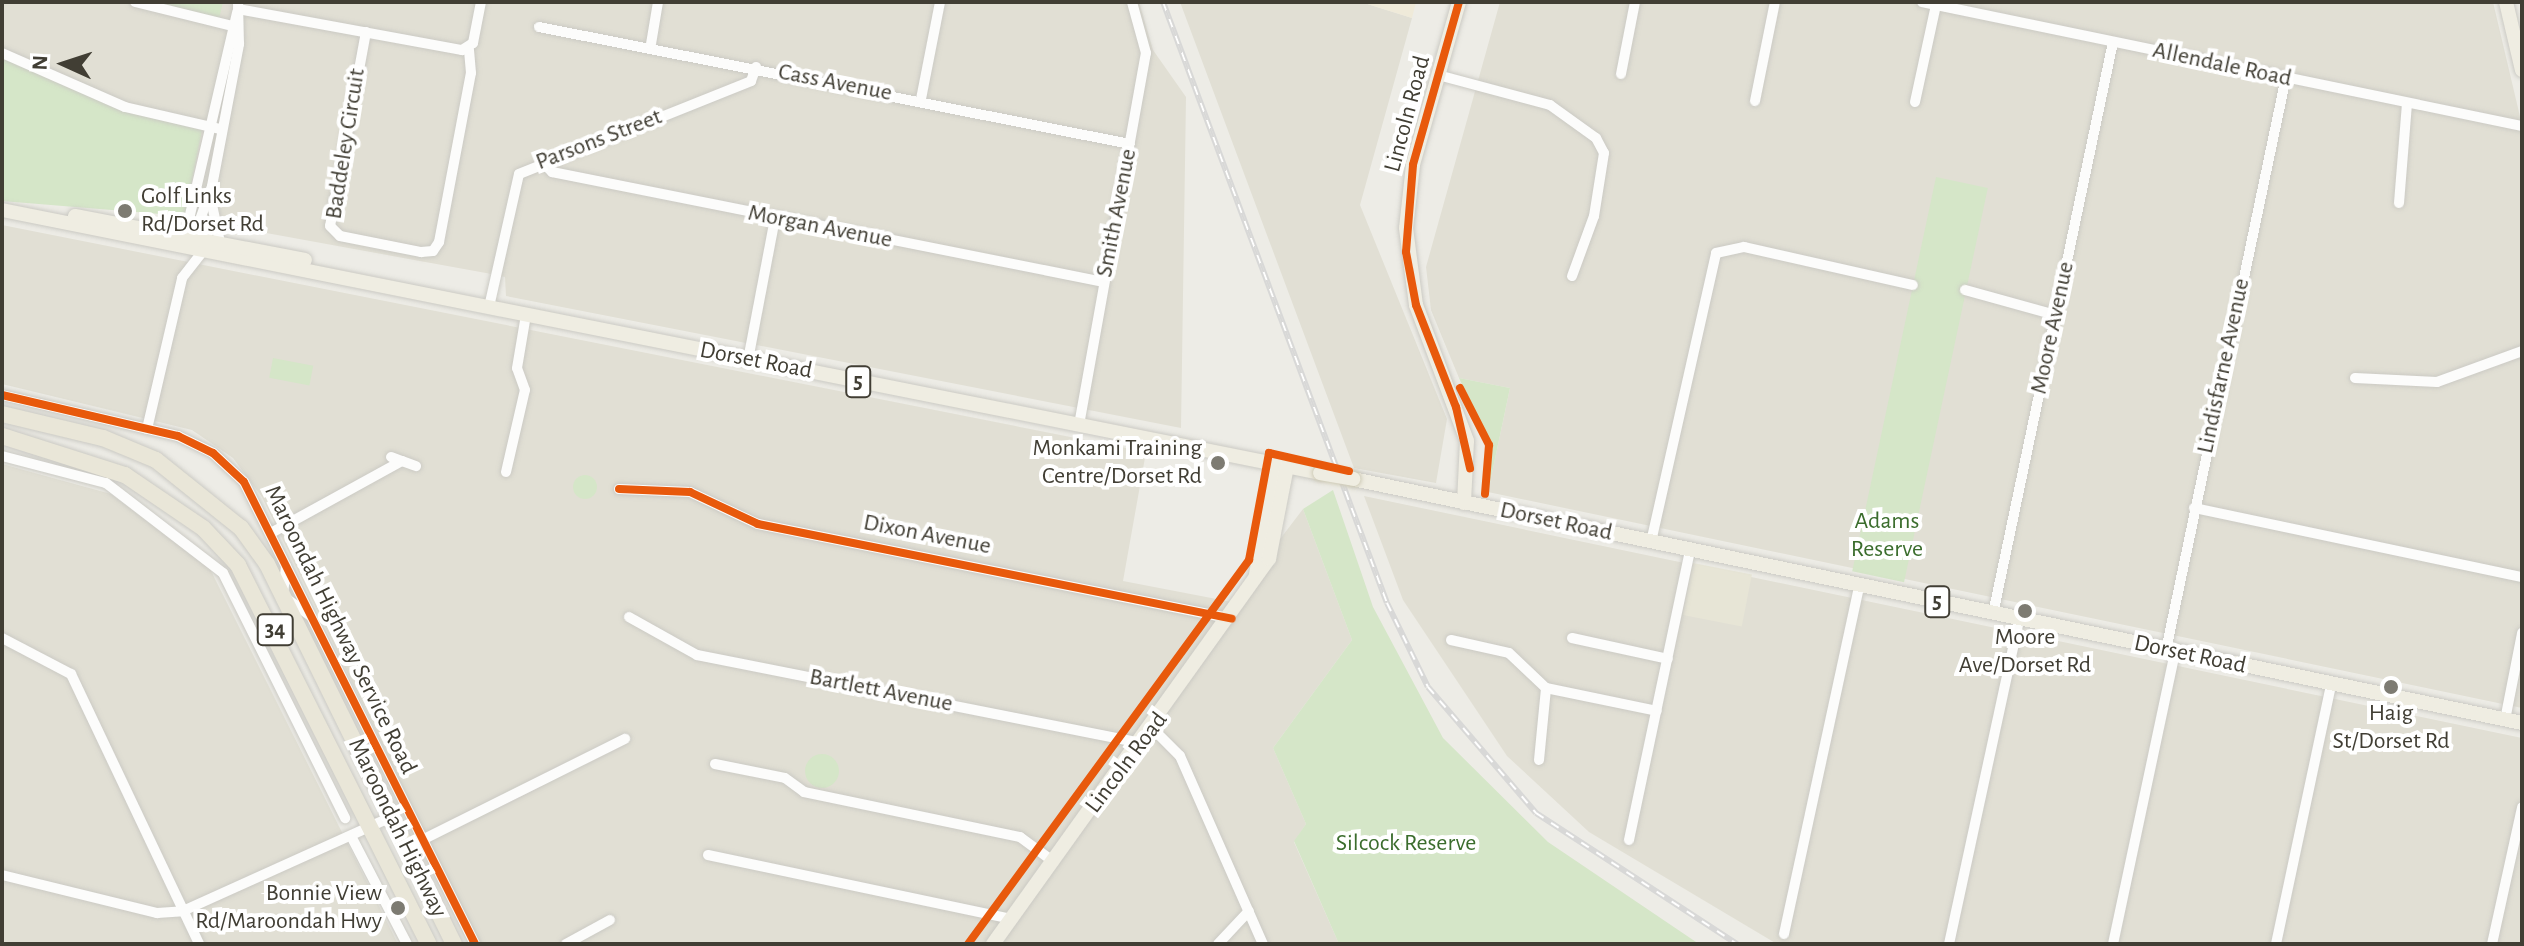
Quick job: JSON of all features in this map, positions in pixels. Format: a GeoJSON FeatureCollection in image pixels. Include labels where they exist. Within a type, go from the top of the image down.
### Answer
{"type":"FeatureCollection","features":[{"type":"Feature","properties":{"kind":"highway","name":"Maroondah Highway"},"geometry":{"type":"LineString","coordinates":[[2,414],[103,438],[180,475],[241,528],[283,596],[454,944]]}},
{"type":"Feature","properties":{"kind":"highway","name":"Maroondah Highway"},"geometry":{"type":"LineString","coordinates":[[2,436],[125,475],[203,528],[265,609],[429,944]]}},
{"type":"Feature","properties":{"kind":"main road","name":"Lincoln Road"},"geometry":{"type":"LineString","coordinates":[[1459,2],[1413,165],[1406,252],[1418,313],[1467,441],[1464,503]]}},
{"type":"Feature","properties":{"kind":"main road"},"geometry":{"type":"LineString","coordinates":[[2506,2],[2516,17],[2522,70]]}},
{"type":"Feature","properties":{"kind":"main road","name":"Dorset Road"},"geometry":{"type":"LineString","coordinates":[[2,210],[213,243],[401,290],[1353,479],[2522,723]]}},
{"type":"Feature","properties":{"kind":"main road","name":"Lincoln Road"},"geometry":{"type":"LineString","coordinates":[[993,944],[1232,619],[1269,559],[1284,500],[1281,465]]}},
{"type":"Feature","properties":{"kind":"main road","name":"Lincoln Road"},"geometry":{"type":"LineString","coordinates":[[1255,578],[1281,465]]}},
{"type":"Feature","properties":{"kind":"main road"},"geometry":{"type":"LineString","coordinates":[[1284,500],[1318,472]]}},
{"type":"Feature","properties":{"kind":"street"},"geometry":{"type":"LineString","coordinates":[[135,2],[235,26]]}},
{"type":"Feature","properties":{"kind":"street"},"geometry":{"type":"LineString","coordinates":[[182,278],[213,243],[212,186],[238,6],[366,32],[469,48],[481,2]]}},
{"type":"Feature","properties":{"kind":"street"},"geometry":{"type":"LineString","coordinates":[[651,44],[658,2]]}},
{"type":"Feature","properties":{"kind":"street"},"geometry":{"type":"LineString","coordinates":[[921,99],[940,2]]}},
{"type":"Feature","properties":{"kind":"street","name":"Smith Avenue"},"geometry":{"type":"LineString","coordinates":[[1079,425],[1146,53],[1132,2]]}},
{"type":"Feature","properties":{"kind":"street"},"geometry":{"type":"LineString","coordinates":[[1621,74],[1635,2]]}},
{"type":"Feature","properties":{"kind":"street"},"geometry":{"type":"LineString","coordinates":[[1755,101],[1775,2]]}},
{"type":"Feature","properties":{"kind":"street","name":"Allendale Road"},"geometry":{"type":"LineString","coordinates":[[1922,2],[2285,82],[2522,126]]}},
{"type":"Feature","properties":{"kind":"street"},"geometry":{"type":"LineString","coordinates":[[1915,102],[1936,5]]}},
{"type":"Feature","properties":{"kind":"street"},"geometry":{"type":"LineString","coordinates":[[147,429],[182,278],[186,239],[208,127],[235,26]]}},
{"type":"Feature","properties":{"kind":"street","name":"Cass Avenue"},"geometry":{"type":"LineString","coordinates":[[539,27],[651,44],[1130,144]]}},
{"type":"Feature","properties":{"kind":"street","name":"Baddeley Circuit"},"geometry":{"type":"LineString","coordinates":[[366,32],[330,226],[340,236],[421,252],[433,251],[439,242],[471,73],[469,48]]}},
{"type":"Feature","properties":{"kind":"street","name":"Moore Avenue"},"geometry":{"type":"LineString","coordinates":[[1993,614],[2113,42]]}},
{"type":"Feature","properties":{"kind":"street"},"geometry":{"type":"LineString","coordinates":[[2,53],[125,107],[220,129]]}},
{"type":"Feature","properties":{"kind":"street","name":"Parsons Street"},"geometry":{"type":"LineString","coordinates":[[489,307],[511,186],[541,161],[751,81],[756,67]]}},
{"type":"Feature","properties":{"kind":"street"},"geometry":{"type":"LineString","coordinates":[[1438,75],[1550,105],[1596,138],[1604,153],[1594,216],[1572,276]]}},
{"type":"Feature","properties":{"kind":"street","name":"Lindisfarne Avenue"},"geometry":{"type":"LineString","coordinates":[[2113,944],[2170,651],[2194,508],[2285,82]]}},
{"type":"Feature","properties":{"kind":"street"},"geometry":{"type":"LineString","coordinates":[[2399,203],[2407,104]]}},
{"type":"Feature","properties":{"kind":"street","name":"Morgan Avenue"},"geometry":{"type":"LineString","coordinates":[[541,161],[552,172],[1104,282]]}},
{"type":"Feature","properties":{"kind":"street"},"geometry":{"type":"LineString","coordinates":[[186,239],[212,186]]}},
{"type":"Feature","properties":{"kind":"street"},"geometry":{"type":"LineString","coordinates":[[748,360],[775,218]]}},
{"type":"Feature","properties":{"kind":"street"},"geometry":{"type":"LineString","coordinates":[[1651,542],[1709,264],[1720,250],[1744,247],[1913,285]]}},
{"type":"Feature","properties":{"kind":"street"},"geometry":{"type":"LineString","coordinates":[[1965,290],[2055,315]]}},
{"type":"Feature","properties":{"kind":"street"},"geometry":{"type":"LineString","coordinates":[[506,472],[525,390],[517,368],[526,315]]}},
{"type":"Feature","properties":{"kind":"street"},"geometry":{"type":"LineString","coordinates":[[2355,378],[2437,382],[2522,351]]}},
{"type":"Feature","properties":{"kind":"street","name":"Maroondah Highway Service Road"},"geometry":{"type":"LineString","coordinates":[[2,395],[197,443],[233,469],[271,533],[475,944]]}},
{"type":"Feature","properties":{"kind":"street"},"geometry":{"type":"LineString","coordinates":[[2,456],[106,483],[214,564],[240,602],[345,818]]}},
{"type":"Feature","properties":{"kind":"street"},"geometry":{"type":"LineString","coordinates":[[391,457],[416,466]]}},
{"type":"Feature","properties":{"kind":"street"},"geometry":{"type":"LineString","coordinates":[[271,533],[402,461]]}},
{"type":"Feature","properties":{"kind":"street","name":"Dixon Avenue"},"geometry":{"type":"LineString","coordinates":[[619,489],[690,492],[758,524],[1232,619]]}},
{"type":"Feature","properties":{"kind":"street"},"geometry":{"type":"LineString","coordinates":[[2194,508],[2522,577]]}},
{"type":"Feature","properties":{"kind":"street"},"geometry":{"type":"LineString","coordinates":[[1629,840],[1690,551]]}},
{"type":"Feature","properties":{"kind":"street"},"geometry":{"type":"LineString","coordinates":[[286,564],[283,596],[313,617]]}},
{"type":"Feature","properties":{"kind":"street"},"geometry":{"type":"LineString","coordinates":[[1784,934],[1859,586]]}},
{"type":"Feature","properties":{"kind":"street","name":"Bartlett Avenue"},"geometry":{"type":"LineString","coordinates":[[629,617],[697,655],[1143,743]]}},
{"type":"Feature","properties":{"kind":"street"},"geometry":{"type":"LineString","coordinates":[[1949,944],[2019,619]]}},
{"type":"Feature","properties":{"kind":"street"},"geometry":{"type":"LineString","coordinates":[[2505,720],[2522,633]]}},
{"type":"Feature","properties":{"kind":"street"},"geometry":{"type":"LineString","coordinates":[[2,638],[71,674],[199,944]]}},
{"type":"Feature","properties":{"kind":"street"},"geometry":{"type":"LineString","coordinates":[[1572,638],[1668,659]]}},
{"type":"Feature","properties":{"kind":"street"},"geometry":{"type":"LineString","coordinates":[[1451,640],[1509,653],[1546,688],[1657,711]]}},
{"type":"Feature","properties":{"kind":"street"},"geometry":{"type":"LineString","coordinates":[[2276,944],[2331,685]]}},
{"type":"Feature","properties":{"kind":"street"},"geometry":{"type":"LineString","coordinates":[[1539,760],[1546,688]]}},
{"type":"Feature","properties":{"kind":"street"},"geometry":{"type":"LineString","coordinates":[[1153,729],[1180,756],[1263,944]]}},
{"type":"Feature","properties":{"kind":"street"},"geometry":{"type":"LineString","coordinates":[[422,840],[625,739]]}},
{"type":"Feature","properties":{"kind":"street"},"geometry":{"type":"LineString","coordinates":[[715,764],[785,778],[804,792],[1020,837],[1054,862]]}},
{"type":"Feature","properties":{"kind":"street"},"geometry":{"type":"LineString","coordinates":[[333,793],[360,806]]}},
{"type":"Feature","properties":{"kind":"street"},"geometry":{"type":"LineString","coordinates":[[2492,944],[2522,807]]}},
{"type":"Feature","properties":{"kind":"street"},"geometry":{"type":"LineString","coordinates":[[2,875],[157,913],[183,911],[391,817]]}},
{"type":"Feature","properties":{"kind":"street"},"geometry":{"type":"LineString","coordinates":[[351,836],[407,944]]}},
{"type":"Feature","properties":{"kind":"street"},"geometry":{"type":"LineString","coordinates":[[708,855],[1012,919]]}},
{"type":"Feature","properties":{"kind":"street"},"geometry":{"type":"LineString","coordinates":[[1218,944],[1249,911]]}},
{"type":"Feature","properties":{"kind":"street"},"geometry":{"type":"LineString","coordinates":[[566,944],[610,920]]}},
{"type":"Feature","properties":{"kind":"shaded area"},"geometry":{"type":"Polygon","coordinates":[[[2,2],[1139,2],[1153,50],[1186,97],[1181,428],[506,296],[505,277],[486,273],[2,185],[2,2]]]}},
{"type":"Feature","properties":{"kind":"shaded area"},"geometry":{"type":"Polygon","coordinates":[[[1180,2],[1361,2],[1412,18],[1360,205],[1447,419],[1436,483],[1354,468],[1180,2]]]}},
{"type":"Feature","properties":{"kind":"shaded area"},"geometry":{"type":"Polygon","coordinates":[[[1361,2],[1416,2],[1412,18],[1361,2]]]}},
{"type":"Feature","properties":{"kind":"shaded area"},"geometry":{"type":"Polygon","coordinates":[[[1500,2],[2493,2],[2522,125],[2522,708],[1488,492],[1510,388],[1459,378],[1431,310],[1426,267],[1500,2]]]}},
{"type":"Feature","properties":{"kind":"shaded area"},"geometry":{"type":"Polygon","coordinates":[[[2,225],[1146,452],[1123,581],[1232,602],[1303,509],[1352,640],[1273,748],[1306,824],[1294,842],[1339,944],[479,944],[262,497],[233,458],[192,430],[2,384],[2,225]]]}},
{"type":"Feature","properties":{"kind":"shaded area"},"geometry":{"type":"Polygon","coordinates":[[[2,464],[111,494],[210,569],[398,944],[2,944],[2,464]]]}},
{"type":"Feature","properties":{"kind":"shaded area"},"geometry":{"type":"Polygon","coordinates":[[[1364,496],[2522,738],[2522,944],[1777,944],[1589,832],[1507,756],[1403,600],[1364,496]]]}},
{"type":"Feature","properties":{"kind":"shaded area"},"geometry":{"type":"Polygon","coordinates":[[[1693,563],[1752,574],[1742,626],[1683,615],[1693,563]]]}},
{"type":"Feature","properties":{"kind":"green space"},"geometry":{"type":"Polygon","coordinates":[[[145,2],[223,2],[219,19],[145,2]]]}},
{"type":"Feature","properties":{"kind":"green space"},"geometry":{"type":"Polygon","coordinates":[[[2,56],[138,114],[202,130],[185,216],[2,201],[2,56]]]}},
{"type":"Feature","properties":{"kind":"green space","name":"Adams Reserve"},"geometry":{"type":"Polygon","coordinates":[[[1936,177],[1988,188],[1904,582],[1852,571],[1936,177]]]}},
{"type":"Feature","properties":{"kind":"green space"},"geometry":{"type":"Polygon","coordinates":[[[273,358],[313,366],[309,385],[269,378],[273,358]]]}},
{"type":"Feature","properties":{"kind":"green space"},"geometry":{"type":"Polygon","coordinates":[[[1459,378],[1510,388],[1488,492],[1490,445],[1459,378]]]}},
{"type":"Feature","properties":{"kind":"green space"},"geometry":{"type":"Polygon","coordinates":[[[585,475],[594,478],[597,487],[594,496],[585,499],[576,496],[573,487],[576,478],[585,475]]]}},
{"type":"Feature","properties":{"kind":"green space","name":"Silcock Reserve"},"geometry":{"type":"Polygon","coordinates":[[[1333,490],[1373,607],[1443,738],[1548,842],[1699,944],[1339,944],[1294,841],[1306,824],[1273,748],[1352,640],[1303,509],[1333,490]]]}},
{"type":"Feature","properties":{"kind":"green space"},"geometry":{"type":"Polygon","coordinates":[[[822,754],[834,759],[839,771],[834,783],[822,788],[810,783],[805,771],[810,759],[822,754]]]}},
{"type":"Feature","properties":{"kind":"railway"},"geometry":{"type":"LineString","coordinates":[[1163,2],[1387,603],[1428,687],[1536,813],[1737,944]]}},
{"type":"Feature","properties":{"kind":"cycle path"},"geometry":{"type":"LineString","coordinates":[[1459,2],[1413,165],[1406,252],[1416,305],[1456,407],[1470,468]]}},
{"type":"Feature","properties":{"kind":"cycle path"},"geometry":{"type":"LineString","coordinates":[[1460,388],[1489,445],[1485,494]]}},
{"type":"Feature","properties":{"kind":"cycle path"},"geometry":{"type":"LineString","coordinates":[[2,395],[178,436],[213,453],[244,482],[475,944]]}},
{"type":"Feature","properties":{"kind":"cycle path"},"geometry":{"type":"LineString","coordinates":[[968,944],[1249,560],[1269,453],[1349,471]]}},
{"type":"Feature","properties":{"kind":"cycle path"},"geometry":{"type":"LineString","coordinates":[[619,489],[690,492],[758,524],[1232,619]]}},
{"type":"Feature","properties":{"kind":"place","name":"Golf Links Rd/Dorset Rd"},"geometry":{"type":"Point","coordinates":[125,211]}},
{"type":"Feature","properties":{"kind":"place","name":"Monkami Training Centre/Dorset Rd"},"geometry":{"type":"Point","coordinates":[1218,463]}},
{"type":"Feature","properties":{"kind":"place","name":"Moore Ave/Dorset Rd"},"geometry":{"type":"Point","coordinates":[2025,611]}},
{"type":"Feature","properties":{"kind":"place","name":"Haig St/Dorset Rd"},"geometry":{"type":"Point","coordinates":[2391,687]}},
{"type":"Feature","properties":{"kind":"place","name":"Bonnie View Rd/Maroondah Hwy"},"geometry":{"type":"Point","coordinates":[398,908]}}]}
